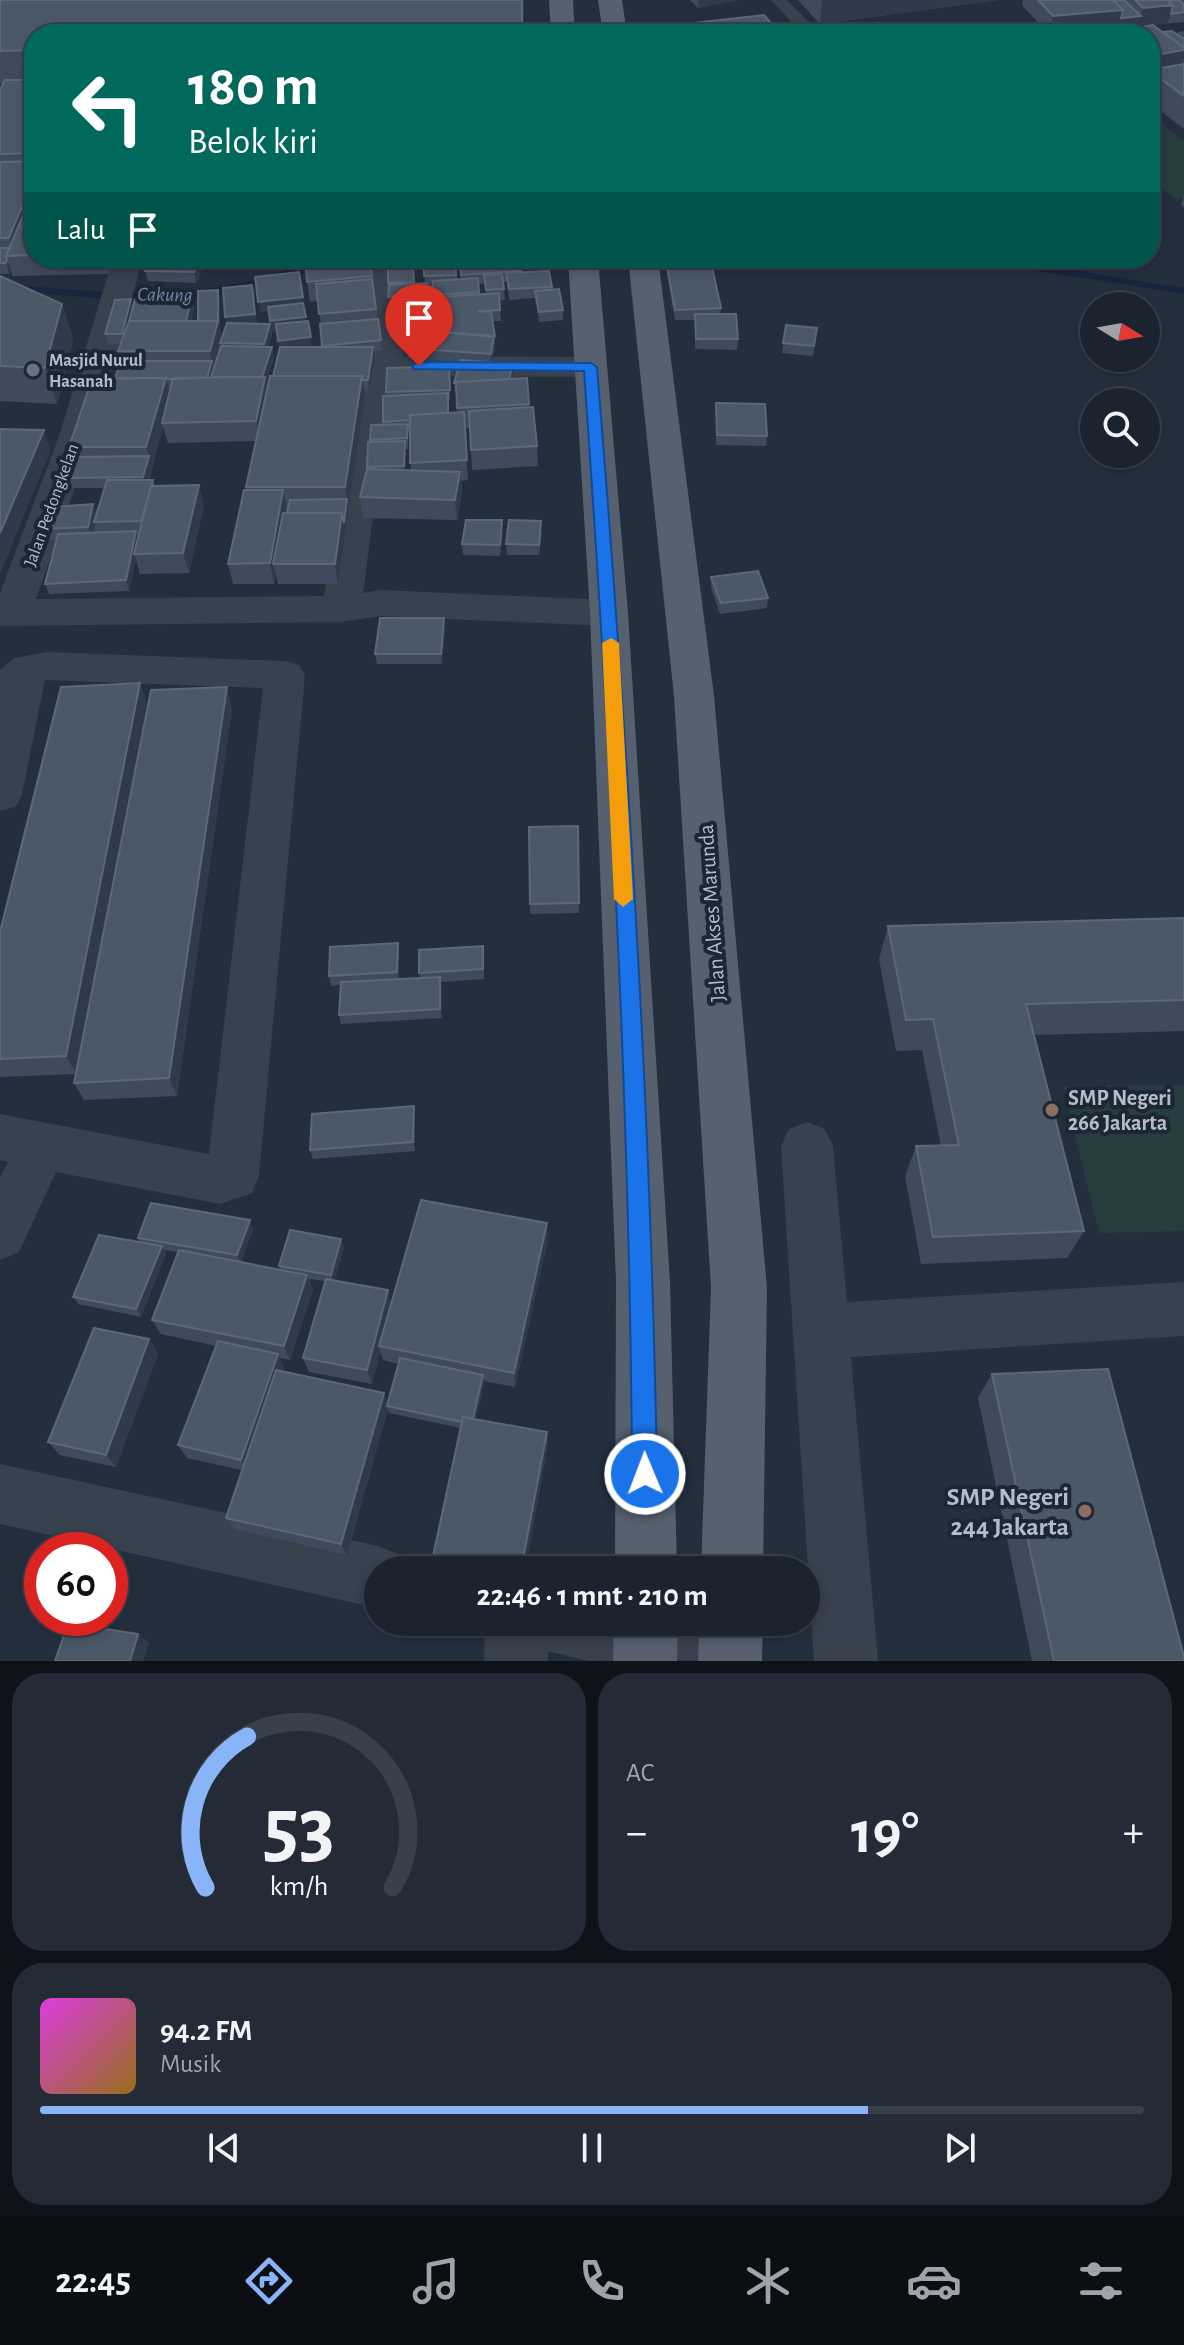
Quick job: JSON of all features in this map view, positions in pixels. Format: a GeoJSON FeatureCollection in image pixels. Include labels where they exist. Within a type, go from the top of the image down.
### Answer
{"type":"FeatureCollection","features":[{"type":"Feature","properties":{"kind":"main road"},"geometry":{"type":"LineString","coordinates":[[561,0],[562,24]]}},
{"type":"Feature","properties":{"kind":"main road"},"geometry":{"type":"LineString","coordinates":[[610,0],[614,24]]}},
{"type":"Feature","properties":{"kind":"main road"},"geometry":{"type":"LineString","coordinates":[[584,268],[609,613],[643,1282],[646,1556]]}},
{"type":"Feature","properties":{"kind":"main road","name":"Jalan Akses Marunda"},"geometry":{"type":"LineString","coordinates":[[644,268],[694,696],[739,1288],[732,1556]]}},
{"type":"Feature","properties":{"kind":"street","name":"Jalan Pedongkelan"},"geometry":{"type":"LineString","coordinates":[[6,613],[61,435],[105,393],[110,328],[125,268]]}},
{"type":"Feature","properties":{"kind":"street"},"geometry":{"type":"LineString","coordinates":[[341,609],[381,380],[378,268]]}},
{"type":"Feature","properties":{"kind":"street"},"geometry":{"type":"LineString","coordinates":[[275,393],[381,380],[591,367]]}},
{"type":"Feature","properties":{"kind":"street"},"geometry":{"type":"LineString","coordinates":[[6,613],[341,609],[380,603],[609,613]]}},
{"type":"Feature","properties":{"kind":"street"},"geometry":{"type":"LineString","coordinates":[[0,795],[14,683],[108,668],[285,675],[233,1176],[220,1180],[21,1141],[0,1234]]}},
{"type":"Feature","properties":{"kind":"street"},"geometry":{"type":"LineString","coordinates":[[807,1146],[846,1661]]}},
{"type":"Feature","properties":{"kind":"street"},"geometry":{"type":"LineString","coordinates":[[821,1331],[1184,1309]]}},
{"type":"Feature","properties":{"kind":"street"},"geometry":{"type":"LineString","coordinates":[[0,1494],[364,1574]]}},
{"type":"Feature","properties":{"kind":"street"},"geometry":{"type":"LineString","coordinates":[[516,1661],[517,1636]]}},
{"type":"Feature","properties":{"kind":"street"},"geometry":{"type":"LineString","coordinates":[[618,1636],[646,1642],[730,1648]]}},
{"type":"Feature","properties":{"kind":"lane"},"geometry":{"type":"LineString","coordinates":[[779,0],[802,24]]}},
{"type":"Feature","properties":{"kind":"green space"},"geometry":{"type":"Polygon","coordinates":[[[1164,126],[1184,141],[1184,197],[1176,199],[1160,187],[1160,127],[1164,126]]]}},
{"type":"Feature","properties":{"kind":"green space"},"geometry":{"type":"Polygon","coordinates":[[[1184,1085],[1184,1231],[1099,1233],[1063,1086],[1184,1085]]]}},
{"type":"Feature","properties":{"kind":"building"},"geometry":{"type":"Polygon","coordinates":[[[0,0],[522,0],[522,24],[24,24],[24,50],[0,51],[0,0]]]}},
{"type":"Feature","properties":{"kind":"building"},"geometry":{"type":"Polygon","coordinates":[[[1038,0],[1113,0],[1123,10],[1053,16],[1038,0]]]}},
{"type":"Feature","properties":{"kind":"building"},"geometry":{"type":"Polygon","coordinates":[[[1113,0],[1124,0],[1141,16],[1121,18],[1123,10],[1113,0]]]}},
{"type":"Feature","properties":{"kind":"building"},"geometry":{"type":"Polygon","coordinates":[[[1135,0],[1168,0],[1173,5],[1143,8],[1135,0]]]}},
{"type":"Feature","properties":{"kind":"building"},"geometry":{"type":"Polygon","coordinates":[[[1168,0],[1179,0],[1184,5],[1184,12],[1171,14],[1173,5],[1168,0]]]}},
{"type":"Feature","properties":{"kind":"building"},"geometry":{"type":"Polygon","coordinates":[[[764,15],[772,24],[685,24],[764,15]]]}},
{"type":"Feature","properties":{"kind":"building"},"geometry":{"type":"Polygon","coordinates":[[[1160,30],[1184,48],[1160,54],[1160,30]]]}},
{"type":"Feature","properties":{"kind":"building"},"geometry":{"type":"Polygon","coordinates":[[[1172,31],[1184,39],[1184,48],[1163,32],[1172,31]]]}},
{"type":"Feature","properties":{"kind":"building"},"geometry":{"type":"Polygon","coordinates":[[[1184,64],[1184,96],[1160,78],[1160,68],[1184,64]]]}},
{"type":"Feature","properties":{"kind":"building"},"geometry":{"type":"Polygon","coordinates":[[[5,80],[24,80],[24,153],[0,154],[0,90],[5,80]]]}},
{"type":"Feature","properties":{"kind":"building"},"geometry":{"type":"Polygon","coordinates":[[[24,161],[24,201],[9,238],[0,238],[0,162],[24,161]]]}},
{"type":"Feature","properties":{"kind":"building"},"geometry":{"type":"Polygon","coordinates":[[[24,213],[24,255],[6,256],[24,213]]]}},
{"type":"Feature","properties":{"kind":"building"},"geometry":{"type":"Polygon","coordinates":[[[0,248],[9,248],[6,263],[0,263],[0,248]]]}},
{"type":"Feature","properties":{"kind":"building"},"geometry":{"type":"Polygon","coordinates":[[[146,268],[196,268],[194,272],[145,271],[146,268]]]}},
{"type":"Feature","properties":{"kind":"building"},"geometry":{"type":"Polygon","coordinates":[[[306,268],[371,268],[372,276],[307,282],[306,268]]]}},
{"type":"Feature","properties":{"kind":"building"},"geometry":{"type":"Polygon","coordinates":[[[388,268],[413,268],[414,282],[388,283],[388,268]]]}},
{"type":"Feature","properties":{"kind":"building"},"geometry":{"type":"Polygon","coordinates":[[[424,268],[456,268],[456,275],[424,276],[424,268]]]}},
{"type":"Feature","properties":{"kind":"building"},"geometry":{"type":"Polygon","coordinates":[[[460,268],[520,268],[521,271],[461,275],[460,268]]]}},
{"type":"Feature","properties":{"kind":"building"},"geometry":{"type":"Polygon","coordinates":[[[667,268],[712,268],[721,308],[675,310],[667,268]]]}},
{"type":"Feature","properties":{"kind":"building"},"geometry":{"type":"Polygon","coordinates":[[[549,271],[552,287],[509,289],[506,273],[549,271]]]}},
{"type":"Feature","properties":{"kind":"building"},"geometry":{"type":"Polygon","coordinates":[[[299,272],[303,297],[258,302],[255,277],[299,272]]]}},
{"type":"Feature","properties":{"kind":"building"},"geometry":{"type":"Polygon","coordinates":[[[502,274],[504,289],[486,290],[484,275],[502,274]]]}},
{"type":"Feature","properties":{"kind":"building"},"geometry":{"type":"Polygon","coordinates":[[[0,276],[62,304],[45,368],[0,366],[0,276]]]}},
{"type":"Feature","properties":{"kind":"building"},"geometry":{"type":"Polygon","coordinates":[[[478,278],[479,292],[433,295],[433,281],[478,278]]]}},
{"type":"Feature","properties":{"kind":"building"},"geometry":{"type":"Polygon","coordinates":[[[372,279],[376,309],[319,314],[316,284],[372,279]]]}},
{"type":"Feature","properties":{"kind":"building"},"geometry":{"type":"Polygon","coordinates":[[[427,283],[428,296],[435,296],[436,315],[439,315],[439,297],[499,293],[500,310],[478,311],[491,312],[495,336],[442,332],[494,337],[491,354],[406,348],[415,330],[414,315],[394,316],[393,296],[388,297],[389,285],[427,283]]]}},
{"type":"Feature","properties":{"kind":"building"},"geometry":{"type":"Polygon","coordinates":[[[252,285],[255,314],[225,317],[223,288],[252,285]]]}},
{"type":"Feature","properties":{"kind":"building"},"geometry":{"type":"Polygon","coordinates":[[[559,289],[563,310],[539,312],[535,291],[559,289]]]}},
{"type":"Feature","properties":{"kind":"building"},"geometry":{"type":"Polygon","coordinates":[[[218,290],[218,321],[198,321],[198,291],[218,290]]]}},
{"type":"Feature","properties":{"kind":"building"},"geometry":{"type":"Polygon","coordinates":[[[192,297],[186,321],[129,321],[135,299],[192,297]]]}},
{"type":"Feature","properties":{"kind":"building"},"geometry":{"type":"Polygon","coordinates":[[[131,299],[122,334],[105,334],[115,300],[131,299]]]}},
{"type":"Feature","properties":{"kind":"building"},"geometry":{"type":"Polygon","coordinates":[[[303,303],[306,317],[270,321],[268,307],[303,303]]]}},
{"type":"Feature","properties":{"kind":"building"},"geometry":{"type":"Polygon","coordinates":[[[695,314],[736,314],[738,339],[696,339],[695,314]]]}},
{"type":"Feature","properties":{"kind":"building"},"geometry":{"type":"Polygon","coordinates":[[[378,319],[381,340],[322,346],[320,324],[378,319]]]}},
{"type":"Feature","properties":{"kind":"building"},"geometry":{"type":"Polygon","coordinates":[[[129,321],[218,321],[210,351],[118,351],[129,321]]]}},
{"type":"Feature","properties":{"kind":"building"},"geometry":{"type":"Polygon","coordinates":[[[308,321],[311,337],[278,341],[276,324],[308,321]]]}},
{"type":"Feature","properties":{"kind":"building"},"geometry":{"type":"Polygon","coordinates":[[[227,323],[270,324],[264,344],[220,343],[227,323]]]}},
{"type":"Feature","properties":{"kind":"building"},"geometry":{"type":"Polygon","coordinates":[[[786,325],[817,328],[814,346],[783,343],[786,325]]]}},
{"type":"Feature","properties":{"kind":"building"},"geometry":{"type":"Polygon","coordinates":[[[221,346],[272,347],[262,377],[211,377],[221,346]]]}},
{"type":"Feature","properties":{"kind":"building"},"geometry":{"type":"Polygon","coordinates":[[[280,347],[373,347],[368,380],[363,380],[362,376],[273,376],[280,347]]]}},
{"type":"Feature","properties":{"kind":"building"},"geometry":{"type":"Polygon","coordinates":[[[461,360],[513,364],[509,379],[454,383],[461,360]]]}},
{"type":"Feature","properties":{"kind":"building"},"geometry":{"type":"Polygon","coordinates":[[[121,361],[212,361],[207,378],[115,378],[121,361]]]}},
{"type":"Feature","properties":{"kind":"building"},"geometry":{"type":"Polygon","coordinates":[[[449,366],[450,390],[386,392],[387,368],[449,366]]]}},
{"type":"Feature","properties":{"kind":"building"},"geometry":{"type":"Polygon","coordinates":[[[270,376],[362,376],[345,487],[246,487],[270,376]]]}},
{"type":"Feature","properties":{"kind":"building"},"geometry":{"type":"Polygon","coordinates":[[[265,377],[256,421],[162,423],[173,378],[265,377]]]}},
{"type":"Feature","properties":{"kind":"building"},"geometry":{"type":"Polygon","coordinates":[[[166,378],[146,447],[69,447],[92,379],[166,378]]]}},
{"type":"Feature","properties":{"kind":"building"},"geometry":{"type":"Polygon","coordinates":[[[527,378],[529,404],[457,408],[456,382],[527,378]]]}},
{"type":"Feature","properties":{"kind":"building"},"geometry":{"type":"Polygon","coordinates":[[[448,393],[448,413],[410,415],[410,420],[383,422],[383,396],[448,393]]]}},
{"type":"Feature","properties":{"kind":"building"},"geometry":{"type":"Polygon","coordinates":[[[716,403],[765,404],[767,436],[717,435],[716,403]]]}},
{"type":"Feature","properties":{"kind":"building"},"geometry":{"type":"Polygon","coordinates":[[[533,407],[537,446],[471,450],[469,411],[533,407]]]}},
{"type":"Feature","properties":{"kind":"building"},"geometry":{"type":"Polygon","coordinates":[[[464,412],[467,460],[410,463],[410,415],[464,412]]]}},
{"type":"Feature","properties":{"kind":"building"},"geometry":{"type":"Polygon","coordinates":[[[408,424],[407,438],[370,440],[371,425],[408,424]]]}},
{"type":"Feature","properties":{"kind":"building"},"geometry":{"type":"Polygon","coordinates":[[[0,429],[44,430],[0,533],[0,429]]]}},
{"type":"Feature","properties":{"kind":"building"},"geometry":{"type":"Polygon","coordinates":[[[405,441],[404,466],[367,467],[368,442],[405,441]]]}},
{"type":"Feature","properties":{"kind":"building"},"geometry":{"type":"Polygon","coordinates":[[[149,456],[143,477],[65,478],[72,457],[149,456]]]}},
{"type":"Feature","properties":{"kind":"building"},"geometry":{"type":"Polygon","coordinates":[[[367,469],[460,472],[455,500],[360,497],[367,469]]]}},
{"type":"Feature","properties":{"kind":"building"},"geometry":{"type":"Polygon","coordinates":[[[107,480],[153,480],[141,521],[94,522],[107,480]]]}},
{"type":"Feature","properties":{"kind":"building"},"geometry":{"type":"Polygon","coordinates":[[[199,485],[183,553],[134,554],[151,486],[199,485]]]}},
{"type":"Feature","properties":{"kind":"building"},"geometry":{"type":"Polygon","coordinates":[[[244,490],[283,490],[270,563],[228,564],[244,490]]]}},
{"type":"Feature","properties":{"kind":"building"},"geometry":{"type":"Polygon","coordinates":[[[347,499],[344,523],[342,513],[287,513],[290,500],[347,499]]]}},
{"type":"Feature","properties":{"kind":"building"},"geometry":{"type":"Polygon","coordinates":[[[93,504],[88,527],[47,529],[52,507],[93,504]]]}},
{"type":"Feature","properties":{"kind":"building"},"geometry":{"type":"Polygon","coordinates":[[[283,513],[342,513],[335,564],[273,564],[283,513]]]}},
{"type":"Feature","properties":{"kind":"building"},"geometry":{"type":"Polygon","coordinates":[[[466,520],[502,520],[500,545],[462,544],[466,520]]]}},
{"type":"Feature","properties":{"kind":"building"},"geometry":{"type":"Polygon","coordinates":[[[509,520],[541,521],[539,545],[506,544],[509,520]]]}},
{"type":"Feature","properties":{"kind":"building"},"geometry":{"type":"Polygon","coordinates":[[[136,531],[126,580],[45,584],[58,534],[136,531]]]}},
{"type":"Feature","properties":{"kind":"building"},"geometry":{"type":"Polygon","coordinates":[[[758,571],[768,598],[721,603],[711,577],[758,571]]]}},
{"type":"Feature","properties":{"kind":"building"},"geometry":{"type":"Polygon","coordinates":[[[380,618],[444,618],[441,654],[375,654],[380,618]]]}},
{"type":"Feature","properties":{"kind":"building"},"geometry":{"type":"Polygon","coordinates":[[[140,683],[66,1056],[0,1059],[0,932],[61,687],[140,683]]]}},
{"type":"Feature","properties":{"kind":"building"},"geometry":{"type":"Polygon","coordinates":[[[227,687],[169,1078],[74,1083],[151,690],[227,687]]]}},
{"type":"Feature","properties":{"kind":"building"},"geometry":{"type":"Polygon","coordinates":[[[578,826],[579,903],[530,904],[529,827],[578,826]]]}},
{"type":"Feature","properties":{"kind":"building"},"geometry":{"type":"Polygon","coordinates":[[[1184,918],[1184,1000],[1026,1004],[1084,1231],[933,1237],[916,1146],[959,1145],[933,1019],[906,1020],[888,926],[1184,918]]]}},
{"type":"Feature","properties":{"kind":"building"},"geometry":{"type":"Polygon","coordinates":[[[398,943],[397,972],[329,976],[330,947],[398,943]]]}},
{"type":"Feature","properties":{"kind":"building"},"geometry":{"type":"Polygon","coordinates":[[[483,946],[483,969],[419,973],[419,950],[483,946]]]}},
{"type":"Feature","properties":{"kind":"building"},"geometry":{"type":"Polygon","coordinates":[[[440,977],[440,1009],[339,1015],[341,982],[440,977]]]}},
{"type":"Feature","properties":{"kind":"building"},"geometry":{"type":"Polygon","coordinates":[[[414,1106],[413,1142],[310,1150],[312,1114],[414,1106]]]}},
{"type":"Feature","properties":{"kind":"building"},"geometry":{"type":"Polygon","coordinates":[[[421,1200],[547,1223],[514,1373],[379,1346],[421,1200]]]}},
{"type":"Feature","properties":{"kind":"building"},"geometry":{"type":"Polygon","coordinates":[[[151,1203],[250,1220],[237,1255],[138,1238],[151,1203]]]}},
{"type":"Feature","properties":{"kind":"building"},"geometry":{"type":"Polygon","coordinates":[[[290,1230],[341,1239],[331,1275],[279,1266],[290,1230]]]}},
{"type":"Feature","properties":{"kind":"building"},"geometry":{"type":"Polygon","coordinates":[[[99,1235],[162,1246],[136,1309],[73,1297],[99,1235]]]}},
{"type":"Feature","properties":{"kind":"building"},"geometry":{"type":"Polygon","coordinates":[[[179,1250],[307,1275],[284,1346],[152,1320],[179,1250]]]}},
{"type":"Feature","properties":{"kind":"building"},"geometry":{"type":"Polygon","coordinates":[[[326,1279],[388,1290],[367,1370],[303,1358],[326,1279]]]}},
{"type":"Feature","properties":{"kind":"building"},"geometry":{"type":"Polygon","coordinates":[[[94,1328],[149,1339],[106,1455],[48,1442],[94,1328]]]}},
{"type":"Feature","properties":{"kind":"building"},"geometry":{"type":"Polygon","coordinates":[[[218,1341],[278,1354],[241,1460],[178,1445],[218,1341]]]}},
{"type":"Feature","properties":{"kind":"building"},"geometry":{"type":"Polygon","coordinates":[[[400,1358],[483,1375],[473,1419],[463,1417],[462,1422],[387,1406],[400,1358]]]}},
{"type":"Feature","properties":{"kind":"building"},"geometry":{"type":"Polygon","coordinates":[[[1108,1369],[1184,1661],[1054,1661],[992,1374],[1108,1369]]]}},
{"type":"Feature","properties":{"kind":"building"},"geometry":{"type":"Polygon","coordinates":[[[276,1370],[384,1393],[341,1544],[226,1518],[276,1370]]]}},
{"type":"Feature","properties":{"kind":"building"},"geometry":{"type":"Polygon","coordinates":[[[463,1417],[547,1432],[524,1556],[433,1556],[463,1417]]]}},
{"type":"Feature","properties":{"kind":"building"},"geometry":{"type":"Polygon","coordinates":[[[138,1634],[130,1661],[55,1661],[64,1636],[138,1634]]]}},
{"type":"Feature","properties":{"kind":"waterway","name":"Cakung"},"geometry":{"type":"LineString","coordinates":[[0,286],[81,294],[166,296],[250,286],[303,268]]}},
{"type":"Feature","properties":{"kind":"waterway","name":"Cakung"},"geometry":{"type":"LineString","coordinates":[[1039,268],[1184,291]]}},
{"type":"Feature","properties":{"kind":"slow traffic"},"geometry":{"type":"LineString","coordinates":[[611,643],[623,899]]}},
{"type":"Feature","properties":{"kind":"place","name":"Masjid Nurul Hasanah"},"geometry":{"type":"Point","coordinates":[33,370]}},
{"type":"Feature","properties":{"kind":"place","name":"SMP Negeri 266 Jakarta"},"geometry":{"type":"Point","coordinates":[1052,1110]}},
{"type":"Feature","properties":{"kind":"place","name":"SMP Negeri 244 Jakarta"},"geometry":{"type":"Point","coordinates":[1085,1511]}},
{"type":"Feature","properties":{"kind":"route"},"geometry":{"type":"LineString","coordinates":[[419,366],[591,367],[609,613],[643,1282],[645,1474]]}}]}
